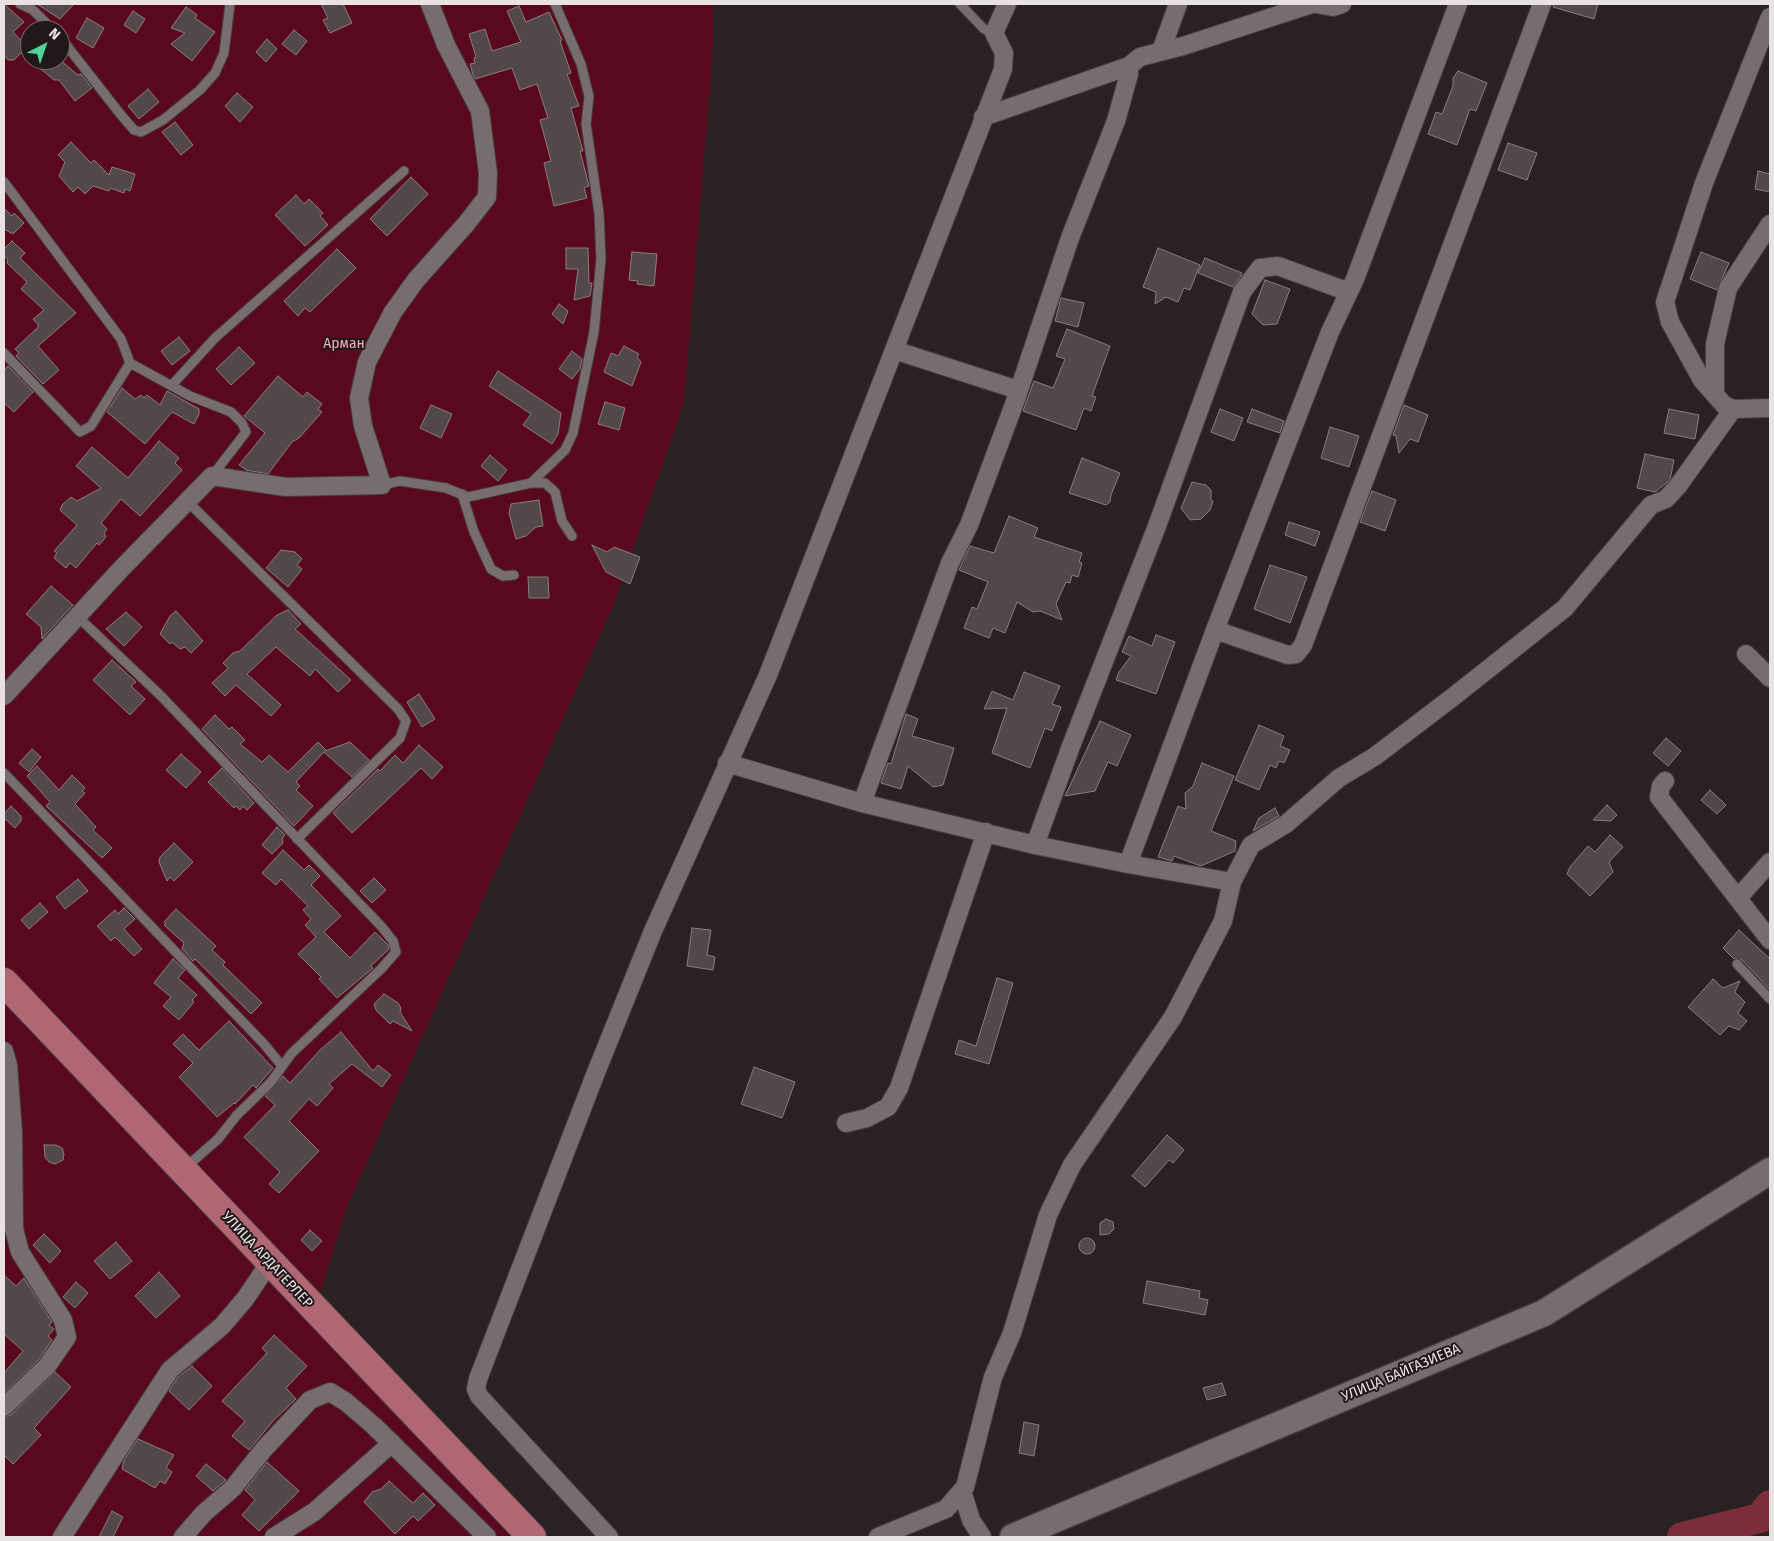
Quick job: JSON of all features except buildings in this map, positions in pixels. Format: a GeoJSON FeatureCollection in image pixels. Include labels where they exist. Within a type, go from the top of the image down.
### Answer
{"type":"FeatureCollection","features":[{"type":"Feature","properties":{"kind":"main road","name":"УЛИЦА АРДАГЕРЛЕР"},"geometry":{"type":"LineString","coordinates":[[4,982],[532,1537]]}},
{"type":"Feature","properties":{"kind":"main road","name":"УЛИЦА БАЙГАЗИЕВА"},"geometry":{"type":"LineString","coordinates":[[1013,1537],[1544,1313],[1770,1171]]}},
{"type":"Feature","properties":{"kind":"street"},"geometry":{"type":"LineString","coordinates":[[4,696],[77,616],[212,476],[286,487],[382,485],[363,426],[359,398],[367,362],[394,312],[416,280],[466,224],[487,196],[488,174],[480,111],[446,45],[430,4]]}},
{"type":"Feature","properties":{"kind":"street"},"geometry":{"type":"LineString","coordinates":[[609,1537],[479,1396],[476,1389],[478,1379],[595,1075],[653,931],[768,675],[1003,69],[1004,53],[994,33],[1007,4]]}},
{"type":"Feature","properties":{"kind":"street"},"geometry":{"type":"LineString","coordinates":[[1161,51],[1178,4]]}},
{"type":"Feature","properties":{"kind":"street"},"geometry":{"type":"LineString","coordinates":[[983,118],[1129,66],[1140,57],[1312,4]]}},
{"type":"Feature","properties":{"kind":"street"},"geometry":{"type":"LineString","coordinates":[[1316,4],[1332,7],[1342,4]]}},
{"type":"Feature","properties":{"kind":"street"},"geometry":{"type":"LineString","coordinates":[[1128,864],[1140,827],[1215,630],[1330,332],[1349,292],[1458,4]]}},
{"type":"Feature","properties":{"kind":"street"},"geometry":{"type":"LineString","coordinates":[[1215,630],[1288,655],[1296,654],[1303,645],[1542,4]]}},
{"type":"Feature","properties":{"kind":"street"},"geometry":{"type":"LineString","coordinates":[[1770,17],[1704,183],[1665,302],[1670,322],[1702,380],[1724,405],[1733,409],[1770,408]]}},
{"type":"Feature","properties":{"kind":"street"},"geometry":{"type":"LineString","coordinates":[[862,803],[950,563],[968,525],[1018,390],[1070,238],[1116,121],[1129,74],[1129,66]]}},
{"type":"Feature","properties":{"kind":"street"},"geometry":{"type":"LineString","coordinates":[[1715,395],[1715,344],[1728,288],[1770,224]]}},
{"type":"Feature","properties":{"kind":"street"},"geometry":{"type":"LineString","coordinates":[[1035,845],[1071,746],[1157,526],[1242,292],[1260,268],[1278,266],[1349,292]]}},
{"type":"Feature","properties":{"kind":"street"},"geometry":{"type":"LineString","coordinates":[[894,350],[1018,390]]}},
{"type":"Feature","properties":{"kind":"street"},"geometry":{"type":"LineString","coordinates":[[878,1537],[946,1509],[965,1487],[993,1377],[1012,1333],[1048,1214],[1072,1165],[1173,1017],[1223,921],[1232,882],[1251,845],[1286,824],[1339,778],[1374,756],[1438,709],[1565,608],[1651,506],[1666,499],[1678,486],[1733,409]]}},
{"type":"Feature","properties":{"kind":"street"},"geometry":{"type":"LineString","coordinates":[[1746,654],[1770,678]]}},
{"type":"Feature","properties":{"kind":"street"},"geometry":{"type":"LineString","coordinates":[[728,763],[862,803],[1035,845],[1128,864],[1232,882]]}},
{"type":"Feature","properties":{"kind":"street"},"geometry":{"type":"LineString","coordinates":[[1665,781],[1660,786],[1659,797],[1770,940]]}},
{"type":"Feature","properties":{"kind":"street"},"geometry":{"type":"LineString","coordinates":[[846,1123],[867,1118],[888,1106],[899,1088],[986,832]]}},
{"type":"Feature","properties":{"kind":"street"},"geometry":{"type":"LineString","coordinates":[[1738,898],[1770,862]]}},
{"type":"Feature","properties":{"kind":"street"},"geometry":{"type":"LineString","coordinates":[[4,1051],[8,1065],[13,1132],[9,1196],[14,1229],[20,1252],[63,1320],[67,1337],[47,1366],[4,1407]]}},
{"type":"Feature","properties":{"kind":"street"},"geometry":{"type":"LineString","coordinates":[[62,1537],[170,1370],[222,1326],[245,1299],[270,1262]]}},
{"type":"Feature","properties":{"kind":"street"},"geometry":{"type":"LineString","coordinates":[[183,1537],[204,1513],[233,1488],[264,1449],[310,1400],[330,1392],[346,1402],[392,1443],[487,1537]]}},
{"type":"Feature","properties":{"kind":"street"},"geometry":{"type":"LineString","coordinates":[[274,1537],[314,1512],[392,1443]]}},
{"type":"Feature","properties":{"kind":"street"},"geometry":{"type":"LineString","coordinates":[[962,1491],[971,1520],[982,1537]]}},
{"type":"Feature","properties":{"kind":"lane"},"geometry":{"type":"LineString","coordinates":[[20,4],[33,10],[43,20]]}},
{"type":"Feature","properties":{"kind":"lane"},"geometry":{"type":"LineString","coordinates":[[70,50],[121,115],[134,130],[141,132],[163,120],[193,96],[215,73],[224,53],[230,4]]}},
{"type":"Feature","properties":{"kind":"lane"},"geometry":{"type":"LineString","coordinates":[[531,484],[565,450],[573,433],[594,332],[600,259],[599,213],[586,124],[589,96],[581,64],[555,4]]}},
{"type":"Feature","properties":{"kind":"lane"},"geometry":{"type":"LineString","coordinates":[[960,4],[984,29],[994,33]]}},
{"type":"Feature","properties":{"kind":"lane"},"geometry":{"type":"LineString","coordinates":[[172,386],[215,338],[404,171]]}},
{"type":"Feature","properties":{"kind":"lane"},"geometry":{"type":"LineString","coordinates":[[4,182],[121,339],[130,364],[172,386],[231,412],[242,423],[246,432],[212,476]]}},
{"type":"Feature","properties":{"kind":"lane"},"geometry":{"type":"LineString","coordinates":[[4,353],[80,432],[91,426],[130,364]]}},
{"type":"Feature","properties":{"kind":"lane"},"geometry":{"type":"LineString","coordinates":[[382,485],[400,481],[446,488],[468,497],[531,484],[545,483],[555,492],[562,522],[572,536]]}},
{"type":"Feature","properties":{"kind":"lane"},"geometry":{"type":"LineString","coordinates":[[462,494],[474,532],[491,569],[503,576],[514,575]]}},
{"type":"Feature","properties":{"kind":"lane"},"geometry":{"type":"LineString","coordinates":[[188,501],[398,709],[406,722],[400,738],[297,839]]}},
{"type":"Feature","properties":{"kind":"lane"},"geometry":{"type":"LineString","coordinates":[[77,616],[161,696],[394,941],[396,952],[282,1066],[271,1082],[238,1115],[218,1139],[182,1170]]}},
{"type":"Feature","properties":{"kind":"lane"},"geometry":{"type":"LineString","coordinates":[[4,773],[264,1044],[282,1066]]}},
{"type":"Feature","properties":{"kind":"lane"},"geometry":{"type":"LineString","coordinates":[[1737,964],[1770,999]]}},
{"type":"Feature","properties":{"kind":"green space","name":"Арман"},"geometry":{"type":"Polygon","coordinates":[[[4,4],[713,4],[713,47],[684,403],[614,604],[346,1209],[315,1310],[532,1537],[4,1537],[4,4]]]}},
{"type":"Feature","properties":{"kind":"waterway"},"geometry":{"type":"LineString","coordinates":[[1682,1537],[1760,1518],[1770,1505]]}}]}
